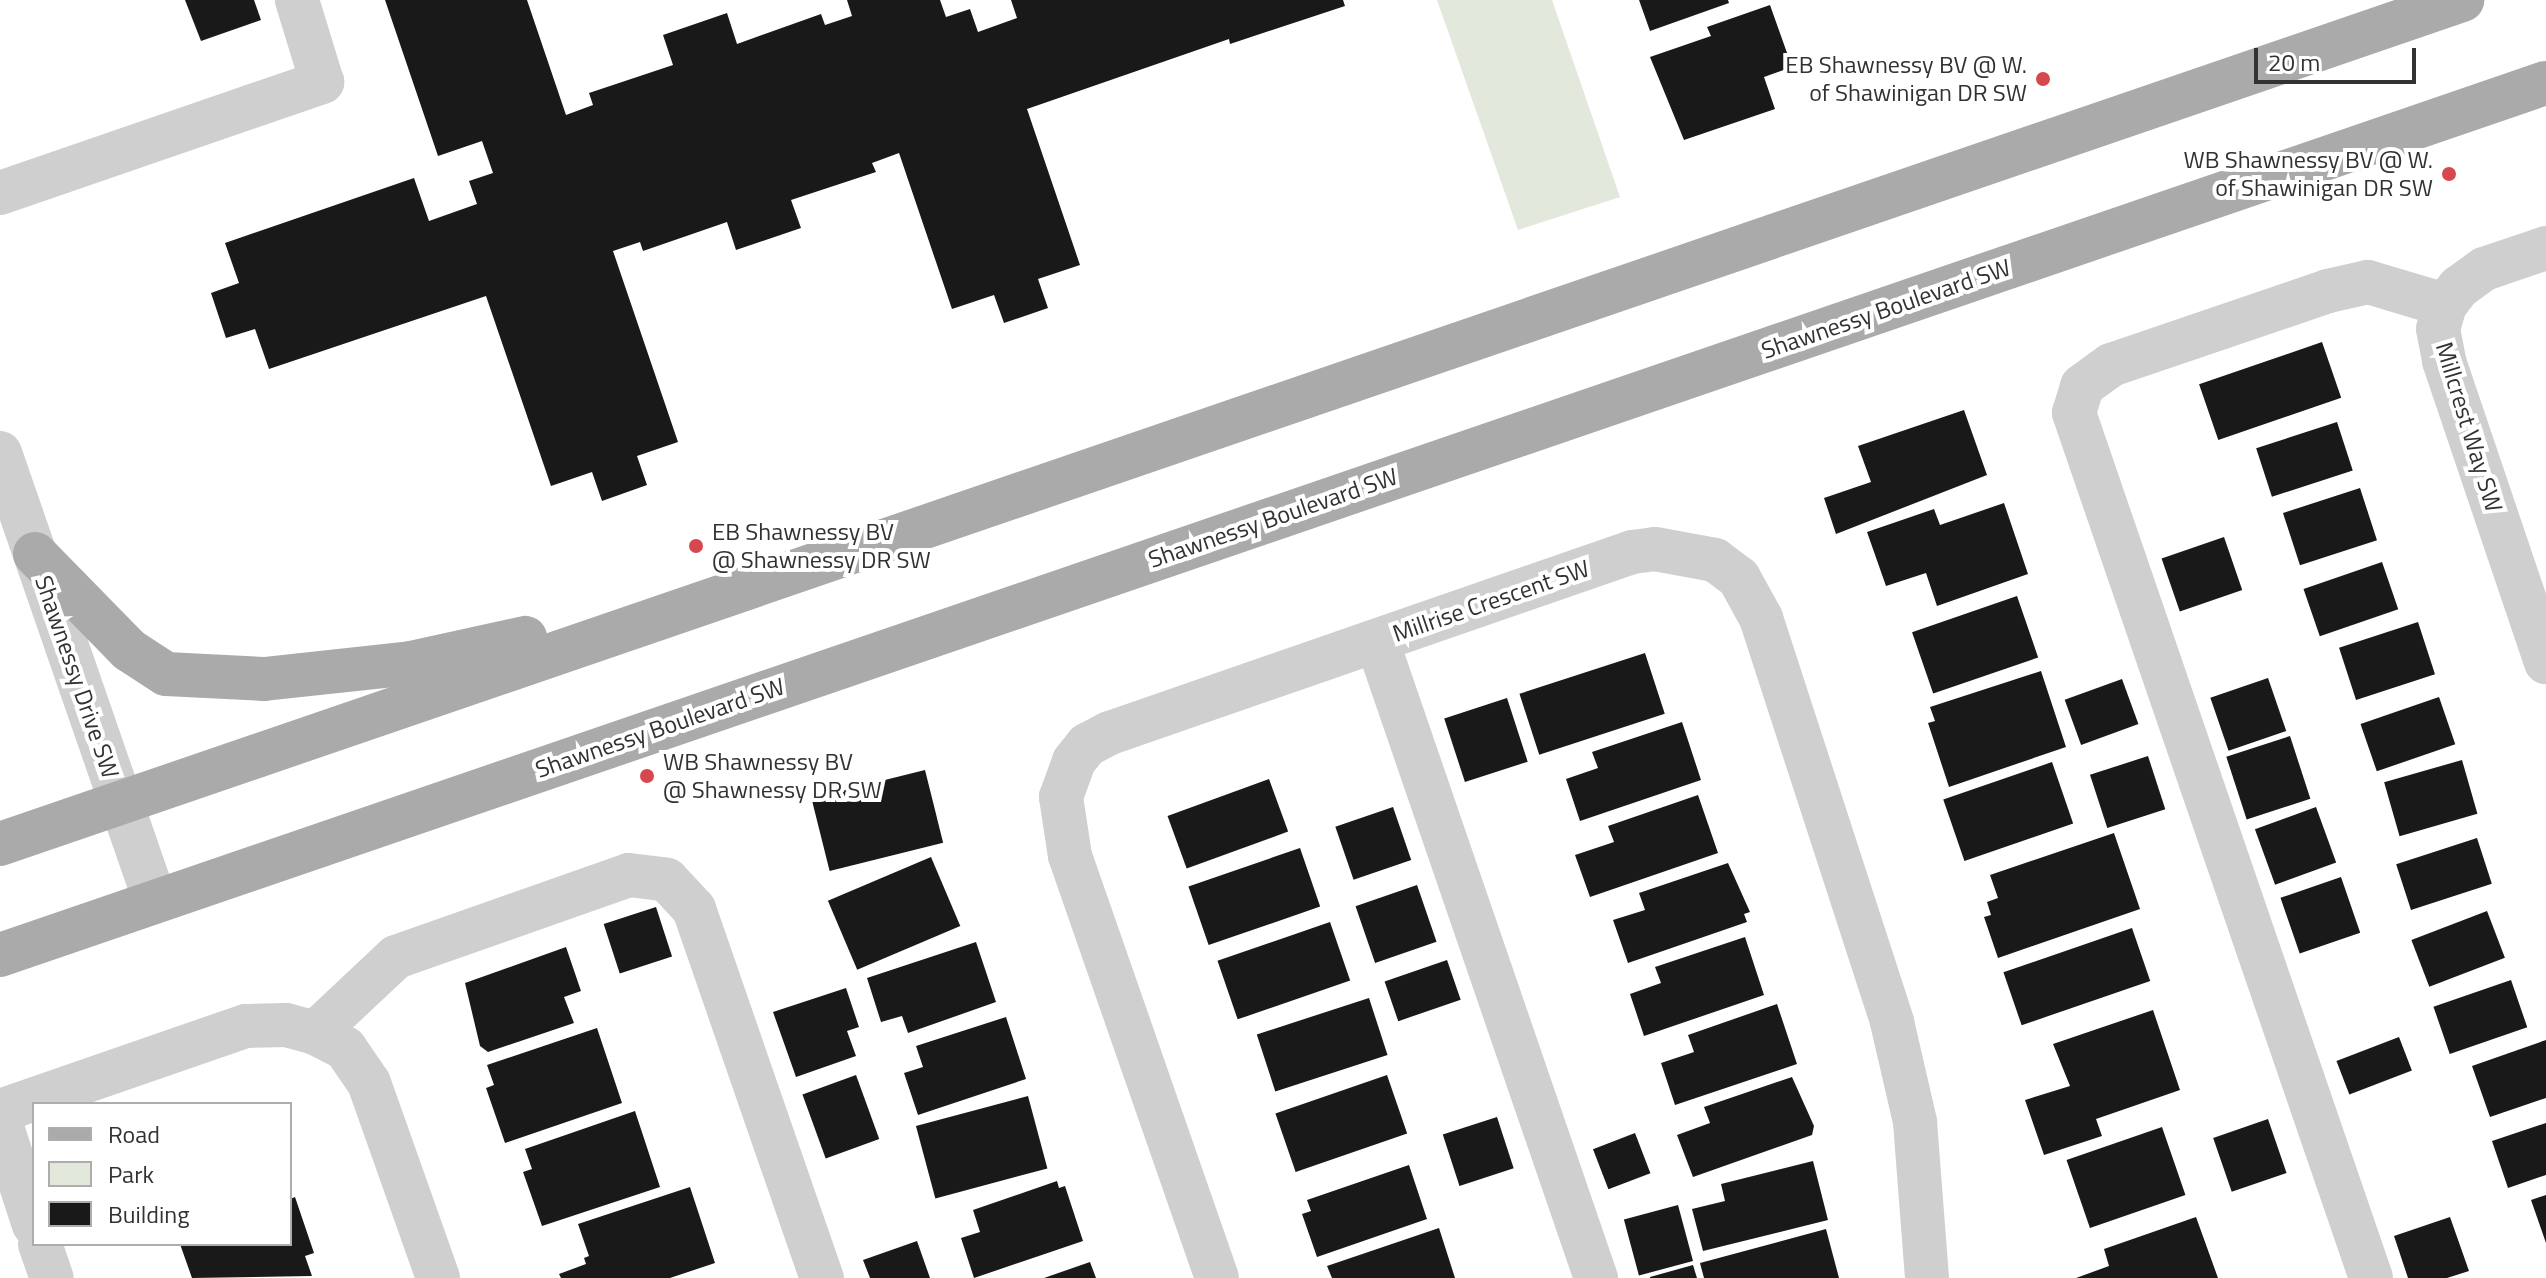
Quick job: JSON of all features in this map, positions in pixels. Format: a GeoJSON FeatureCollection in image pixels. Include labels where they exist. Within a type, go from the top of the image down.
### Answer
{"type":"FeatureCollection","features":[{"type":"Feature","properties":{"kind":"main road"},"geometry":{"type":"LineString","coordinates":[[0,844],[2462,0]]}},
{"type":"Feature","properties":{"kind":"main road","name":"Shawnessy Boulevard SW"},"geometry":{"type":"LineString","coordinates":[[0,955],[2546,83]]}},
{"type":"Feature","properties":{"kind":"main road"},"geometry":{"type":"LineString","coordinates":[[35,554],[129,650],[166,674],[264,679],[411,663],[730,593]]}},
{"type":"Feature","properties":{"kind":"street"},"geometry":{"type":"LineString","coordinates":[[0,193],[322,82],[297,0]]}},
{"type":"Feature","properties":{"kind":"street","name":"Millcrest Way SW"},"geometry":{"type":"LineString","coordinates":[[2546,248],[2484,269],[2445,305],[2438,329],[2444,361],[2546,662]]}},
{"type":"Feature","properties":{"kind":"street"},"geometry":{"type":"LineString","coordinates":[[2371,1278],[2074,413],[2082,386],[2111,365],[2328,291],[2368,282],[2445,305]]}},
{"type":"Feature","properties":{"kind":"street","name":"Shawnessy Drive SW"},"geometry":{"type":"LineString","coordinates":[[0,453],[155,901]]}},
{"type":"Feature","properties":{"kind":"street","name":"Millrise Crescent SW"},"geometry":{"type":"LineString","coordinates":[[1217,1278],[1070,856],[1061,797],[1074,761],[1087,745],[1110,733],[1632,552],[1688,552],[1715,560],[1739,578],[1761,618],[1892,1022],[1915,1122],[1927,1278]]}},
{"type":"Feature","properties":{"kind":"street"},"geometry":{"type":"LineString","coordinates":[[1377,641],[1596,1278]]}},
{"type":"Feature","properties":{"kind":"street"},"geometry":{"type":"LineString","coordinates":[[315,1033],[396,957],[629,875],[667,880],[694,909],[822,1278]]}},
{"type":"Feature","properties":{"kind":"street"},"geometry":{"type":"LineString","coordinates":[[0,1111],[246,1026],[286,1025],[315,1033],[345,1048],[369,1083],[438,1278]]}},
{"type":"Feature","properties":{"kind":"street"},"geometry":{"type":"LineString","coordinates":[[0,1121],[32,1219]]}},
{"type":"Feature","properties":{"kind":"street"},"geometry":{"type":"LineString","coordinates":[[41,1246],[52,1278]]}},
{"type":"Feature","properties":{"kind":"green space"},"geometry":{"type":"Polygon","coordinates":[[[1437,0],[1552,0],[1620,197],[1518,230],[1437,0]]]}},
{"type":"Feature","properties":{"kind":"building"},"geometry":{"type":"Polygon","coordinates":[[[185,0],[254,0],[261,20],[201,41],[185,0]]]}},
{"type":"Feature","properties":{"kind":"building"},"geometry":{"type":"Polygon","coordinates":[[[385,0],[527,0],[566,115],[593,105],[589,93],[673,65],[663,35],[727,13],[737,44],[821,14],[825,25],[852,16],[847,0],[940,0],[946,17],[970,9],[978,32],[1017,18],[1011,0],[1343,0],[1345,6],[1230,44],[1229,39],[1027,109],[1080,265],[1038,279],[1048,308],[1004,323],[994,295],[952,309],[899,153],[872,163],[876,172],[791,200],[801,228],[736,250],[727,222],[643,251],[640,242],[613,251],[678,442],[637,456],[647,485],[602,501],[592,472],[551,486],[486,296],[269,369],[255,329],[226,338],[211,293],[239,283],[225,243],[414,178],[429,221],[477,204],[469,181],[493,173],[482,141],[438,156],[385,0]]]}},
{"type":"Feature","properties":{"kind":"building"},"geometry":{"type":"Polygon","coordinates":[[[1639,0],[1728,0],[1729,3],[1650,31],[1639,0]]]}},
{"type":"Feature","properties":{"kind":"building"},"geometry":{"type":"Polygon","coordinates":[[[1770,5],[1792,67],[1764,77],[1775,109],[1684,140],[1650,57],[1711,36],[1707,27],[1770,5]]]}},
{"type":"Feature","properties":{"kind":"building"},"geometry":{"type":"Polygon","coordinates":[[[2322,342],[2341,398],[2218,440],[2199,384],[2322,342]]]}},
{"type":"Feature","properties":{"kind":"building"},"geometry":{"type":"Polygon","coordinates":[[[1964,410],[1987,475],[1836,534],[1824,498],[1871,482],[1858,446],[1964,410]]]}},
{"type":"Feature","properties":{"kind":"building"},"geometry":{"type":"Polygon","coordinates":[[[2337,422],[2353,471],[2272,497],[2256,448],[2337,422]]]}},
{"type":"Feature","properties":{"kind":"building"},"geometry":{"type":"Polygon","coordinates":[[[2360,488],[2377,540],[2300,565],[2283,513],[2360,488]]]}},
{"type":"Feature","properties":{"kind":"building"},"geometry":{"type":"Polygon","coordinates":[[[2004,503],[2028,574],[1937,606],[1926,573],[1886,586],[1867,532],[1934,509],[1940,525],[2004,503]]]}},
{"type":"Feature","properties":{"kind":"building"},"geometry":{"type":"Polygon","coordinates":[[[2224,537],[2242,590],[2180,611],[2162,558],[2224,537]]]}},
{"type":"Feature","properties":{"kind":"building"},"geometry":{"type":"Polygon","coordinates":[[[2382,562],[2398,609],[2320,636],[2304,589],[2382,562]]]}},
{"type":"Feature","properties":{"kind":"building"},"geometry":{"type":"Polygon","coordinates":[[[2017,596],[2038,657],[1933,694],[1912,632],[2017,596]]]}},
{"type":"Feature","properties":{"kind":"building"},"geometry":{"type":"Polygon","coordinates":[[[2418,622],[2435,674],[2356,700],[2339,648],[2418,622]]]}},
{"type":"Feature","properties":{"kind":"building"},"geometry":{"type":"Polygon","coordinates":[[[1645,653],[1665,714],[1539,755],[1519,694],[1645,653]]]}},
{"type":"Feature","properties":{"kind":"building"},"geometry":{"type":"Polygon","coordinates":[[[2041,671],[2066,747],[1949,787],[1928,723],[1935,721],[1930,707],[2041,671]]]}},
{"type":"Feature","properties":{"kind":"building"},"geometry":{"type":"Polygon","coordinates":[[[2268,678],[2286,731],[2229,751],[2210,698],[2268,678]]]}},
{"type":"Feature","properties":{"kind":"building"},"geometry":{"type":"Polygon","coordinates":[[[2122,679],[2138,724],[2081,745],[2065,700],[2122,679]]]}},
{"type":"Feature","properties":{"kind":"building"},"geometry":{"type":"Polygon","coordinates":[[[2439,697],[2455,744],[2377,771],[2361,724],[2439,697]]]}},
{"type":"Feature","properties":{"kind":"building"},"geometry":{"type":"Polygon","coordinates":[[[1507,698],[1528,762],[1465,782],[1444,718],[1507,698]]]}},
{"type":"Feature","properties":{"kind":"building"},"geometry":{"type":"Polygon","coordinates":[[[1682,722],[1701,780],[1580,821],[1566,779],[1598,768],[1592,752],[1682,722]]]}},
{"type":"Feature","properties":{"kind":"building"},"geometry":{"type":"Polygon","coordinates":[[[2290,736],[2310,799],[2247,819],[2226,757],[2290,736]]]}},
{"type":"Feature","properties":{"kind":"building"},"geometry":{"type":"Polygon","coordinates":[[[2148,756],[2165,809],[2107,828],[2090,775],[2148,756]]]}},
{"type":"Feature","properties":{"kind":"building"},"geometry":{"type":"Polygon","coordinates":[[[2462,760],[2477,814],[2400,836],[2384,782],[2462,760]]]}},
{"type":"Feature","properties":{"kind":"building"},"geometry":{"type":"Polygon","coordinates":[[[2052,762],[2073,823],[1964,861],[1943,799],[2052,762]]]}},
{"type":"Feature","properties":{"kind":"building"},"geometry":{"type":"Polygon","coordinates":[[[925,770],[943,843],[830,871],[811,798],[925,770]]]}},
{"type":"Feature","properties":{"kind":"building"},"geometry":{"type":"Polygon","coordinates":[[[1269,779],[1288,832],[1187,869],[1168,816],[1269,779]]]}},
{"type":"Feature","properties":{"kind":"building"},"geometry":{"type":"Polygon","coordinates":[[[1698,795],[1718,853],[1590,897],[1575,855],[1614,842],[1608,826],[1698,795]]]}},
{"type":"Feature","properties":{"kind":"building"},"geometry":{"type":"Polygon","coordinates":[[[1393,807],[1411,860],[1354,880],[1335,827],[1393,807]]]}},
{"type":"Feature","properties":{"kind":"building"},"geometry":{"type":"Polygon","coordinates":[[[2316,807],[2336,862],[2275,885],[2255,829],[2316,807]]]}},
{"type":"Feature","properties":{"kind":"building"},"geometry":{"type":"Polygon","coordinates":[[[2114,833],[2140,909],[1998,958],[1984,917],[1991,915],[1987,902],[1998,898],[1990,875],[2114,833]]]}},
{"type":"Feature","properties":{"kind":"building"},"geometry":{"type":"Polygon","coordinates":[[[2477,838],[2492,884],[2411,910],[2396,864],[2477,838]]]}},
{"type":"Feature","properties":{"kind":"building"},"geometry":{"type":"Polygon","coordinates":[[[1300,848],[1320,907],[1209,945],[1188,886],[1300,848]]]}},
{"type":"Feature","properties":{"kind":"building"},"geometry":{"type":"Polygon","coordinates":[[[931,857],[960,926],[857,970],[828,901],[931,857]]]}},
{"type":"Feature","properties":{"kind":"building"},"geometry":{"type":"Polygon","coordinates":[[[1728,863],[1750,912],[1744,914],[1747,922],[1628,963],[1613,920],[1645,910],[1639,893],[1728,863]]]}},
{"type":"Feature","properties":{"kind":"building"},"geometry":{"type":"Polygon","coordinates":[[[2341,877],[2360,933],[2300,954],[2280,898],[2341,877]]]}},
{"type":"Feature","properties":{"kind":"building"},"geometry":{"type":"Polygon","coordinates":[[[1417,885],[1437,942],[1375,963],[1356,906],[1417,885]]]}},
{"type":"Feature","properties":{"kind":"building"},"geometry":{"type":"Polygon","coordinates":[[[656,907],[672,956],[620,973],[604,924],[656,907]]]}},
{"type":"Feature","properties":{"kind":"building"},"geometry":{"type":"Polygon","coordinates":[[[2487,911],[2505,958],[2429,987],[2411,940],[2487,911]]]}},
{"type":"Feature","properties":{"kind":"building"},"geometry":{"type":"Polygon","coordinates":[[[1330,922],[1350,981],[1238,1019],[1217,961],[1330,922]]]}},
{"type":"Feature","properties":{"kind":"building"},"geometry":{"type":"Polygon","coordinates":[[[2132,928],[2150,981],[2022,1025],[2003,972],[2132,928]]]}},
{"type":"Feature","properties":{"kind":"building"},"geometry":{"type":"Polygon","coordinates":[[[1745,937],[1764,995],[1644,1036],[1630,994],[1661,983],[1655,967],[1745,937]]]}},
{"type":"Feature","properties":{"kind":"building"},"geometry":{"type":"Polygon","coordinates":[[[976,942],[996,1002],[908,1033],[902,1016],[881,1022],[867,978],[976,942]]]}},
{"type":"Feature","properties":{"kind":"building"},"geometry":{"type":"Polygon","coordinates":[[[566,947],[581,991],[564,997],[574,1023],[488,1052],[480,1046],[465,983],[566,947]]]}},
{"type":"Feature","properties":{"kind":"building"},"geometry":{"type":"Polygon","coordinates":[[[1447,960],[1461,1000],[1398,1021],[1385,981],[1447,960]]]}},
{"type":"Feature","properties":{"kind":"building"},"geometry":{"type":"Polygon","coordinates":[[[2511,980],[2527,1027],[2450,1054],[2433,1007],[2511,980]]]}},
{"type":"Feature","properties":{"kind":"building"},"geometry":{"type":"Polygon","coordinates":[[[846,988],[859,1027],[847,1031],[856,1056],[796,1077],[773,1012],[846,988]]]}},
{"type":"Feature","properties":{"kind":"building"},"geometry":{"type":"Polygon","coordinates":[[[1369,998],[1388,1055],[1275,1092],[1257,1034],[1369,998]]]}},
{"type":"Feature","properties":{"kind":"building"},"geometry":{"type":"Polygon","coordinates":[[[1777,1004],[1797,1064],[1675,1105],[1661,1063],[1694,1052],[1688,1035],[1777,1004]]]}},
{"type":"Feature","properties":{"kind":"building"},"geometry":{"type":"Polygon","coordinates":[[[2153,1010],[2180,1090],[2096,1119],[2102,1136],[2044,1155],[2025,1100],[2070,1086],[2053,1044],[2153,1010]]]}},
{"type":"Feature","properties":{"kind":"building"},"geometry":{"type":"Polygon","coordinates":[[[1006,1017],[1026,1079],[918,1115],[904,1073],[923,1067],[916,1046],[1006,1017]]]}},
{"type":"Feature","properties":{"kind":"building"},"geometry":{"type":"Polygon","coordinates":[[[597,1028],[622,1103],[505,1143],[486,1088],[494,1085],[487,1065],[597,1028]]]}},
{"type":"Feature","properties":{"kind":"building"},"geometry":{"type":"Polygon","coordinates":[[[2399,1037],[2412,1071],[2349,1095],[2336,1061],[2399,1037]]]}},
{"type":"Feature","properties":{"kind":"building"},"geometry":{"type":"Polygon","coordinates":[[[2546,1040],[2546,1098],[2490,1117],[2472,1066],[2546,1040]]]}},
{"type":"Feature","properties":{"kind":"building"},"geometry":{"type":"Polygon","coordinates":[[[856,1075],[879,1139],[826,1158],[802,1094],[856,1075]]]}},
{"type":"Feature","properties":{"kind":"building"},"geometry":{"type":"Polygon","coordinates":[[[1387,1075],[1407,1134],[1296,1172],[1275,1113],[1387,1075]]]}},
{"type":"Feature","properties":{"kind":"building"},"geometry":{"type":"Polygon","coordinates":[[[1792,1077],[1814,1126],[1812,1135],[1693,1177],[1677,1135],[1710,1123],[1704,1107],[1792,1077]]]}},
{"type":"Feature","properties":{"kind":"building"},"geometry":{"type":"Polygon","coordinates":[[[1028,1096],[1047,1168],[935,1198],[916,1126],[1028,1096]]]}},
{"type":"Feature","properties":{"kind":"building"},"geometry":{"type":"Polygon","coordinates":[[[635,1111],[660,1187],[542,1226],[523,1172],[532,1169],[525,1149],[635,1111]]]}},
{"type":"Feature","properties":{"kind":"building"},"geometry":{"type":"Polygon","coordinates":[[[1497,1117],[1514,1168],[1459,1186],[1443,1135],[1497,1117]]]}},
{"type":"Feature","properties":{"kind":"building"},"geometry":{"type":"Polygon","coordinates":[[[2268,1119],[2287,1173],[2232,1192],[2213,1138],[2268,1119]]]}},
{"type":"Feature","properties":{"kind":"building"},"geometry":{"type":"Polygon","coordinates":[[[2546,1123],[2546,1175],[2508,1188],[2492,1141],[2546,1123]]]}},
{"type":"Feature","properties":{"kind":"building"},"geometry":{"type":"Polygon","coordinates":[[[2162,1127],[2185,1195],[2090,1228],[2067,1160],[2162,1127]]]}},
{"type":"Feature","properties":{"kind":"building"},"geometry":{"type":"Polygon","coordinates":[[[1635,1133],[1650,1173],[1608,1189],[1593,1149],[1635,1133]]]}},
{"type":"Feature","properties":{"kind":"building"},"geometry":{"type":"Polygon","coordinates":[[[1813,1161],[1828,1220],[1703,1251],[1692,1209],[1725,1201],[1721,1184],[1813,1161]]]}},
{"type":"Feature","properties":{"kind":"building"},"geometry":{"type":"Polygon","coordinates":[[[1409,1165],[1427,1219],[1317,1257],[1302,1214],[1311,1211],[1307,1200],[1409,1165]]]}},
{"type":"Feature","properties":{"kind":"building"},"geometry":{"type":"Polygon","coordinates":[[[1057,1181],[1059,1188],[1065,1186],[1083,1241],[974,1278],[961,1238],[980,1232],[973,1210],[1057,1181]]]}},
{"type":"Feature","properties":{"kind":"building"},"geometry":{"type":"Polygon","coordinates":[[[690,1187],[715,1263],[670,1278],[561,1278],[559,1274],[586,1264],[584,1258],[589,1256],[578,1224],[690,1187]]]}},
{"type":"Feature","properties":{"kind":"building"},"geometry":{"type":"Polygon","coordinates":[[[2546,1195],[2546,1243],[2531,1200],[2546,1195]]]}},
{"type":"Feature","properties":{"kind":"building"},"geometry":{"type":"Polygon","coordinates":[[[295,1197],[314,1253],[305,1256],[312,1276],[192,1278],[181,1246],[292,1246],[292,1198],[295,1197]]]}},
{"type":"Feature","properties":{"kind":"building"},"geometry":{"type":"Polygon","coordinates":[[[1678,1205],[1693,1261],[1639,1276],[1624,1219],[1678,1205]]]}},
{"type":"Feature","properties":{"kind":"building"},"geometry":{"type":"Polygon","coordinates":[[[2196,1217],[2218,1278],[2076,1278],[2109,1266],[2104,1249],[2196,1217]]]}},
{"type":"Feature","properties":{"kind":"building"},"geometry":{"type":"Polygon","coordinates":[[[2450,1217],[2469,1271],[2447,1278],[2408,1278],[2394,1236],[2450,1217]]]}},
{"type":"Feature","properties":{"kind":"building"},"geometry":{"type":"Polygon","coordinates":[[[1439,1228],[1455,1278],[1332,1278],[1327,1266],[1439,1228]]]}},
{"type":"Feature","properties":{"kind":"building"},"geometry":{"type":"Polygon","coordinates":[[[1826,1229],[1839,1278],[1704,1278],[1700,1263],[1826,1229]]]}},
{"type":"Feature","properties":{"kind":"building"},"geometry":{"type":"Polygon","coordinates":[[[917,1241],[930,1278],[870,1278],[863,1260],[917,1241]]]}},
{"type":"Feature","properties":{"kind":"building"},"geometry":{"type":"Polygon","coordinates":[[[1090,1262],[1096,1278],[1044,1278],[1090,1262]]]}},
{"type":"Feature","properties":{"kind":"building"},"geometry":{"type":"Polygon","coordinates":[[[1693,1265],[1697,1278],[1650,1278],[1650,1277],[1693,1265]]]}},
{"type":"Feature","properties":{"kind":"place","name":"EB Shawnessy BV @ W. of Shawinigan DR SW"},"geometry":{"type":"Point","coordinates":[2043,79]}},
{"type":"Feature","properties":{"kind":"place","name":"WB Shawnessy BV @ W. of Shawinigan DR SW"},"geometry":{"type":"Point","coordinates":[2449,174]}},
{"type":"Feature","properties":{"kind":"place","name":"EB Shawnessy BV @ Shawnessy DR SW"},"geometry":{"type":"Point","coordinates":[696,546]}},
{"type":"Feature","properties":{"kind":"place","name":"WB Shawnessy BV @ Shawnessy DR SW"},"geometry":{"type":"Point","coordinates":[647,776]}}]}
